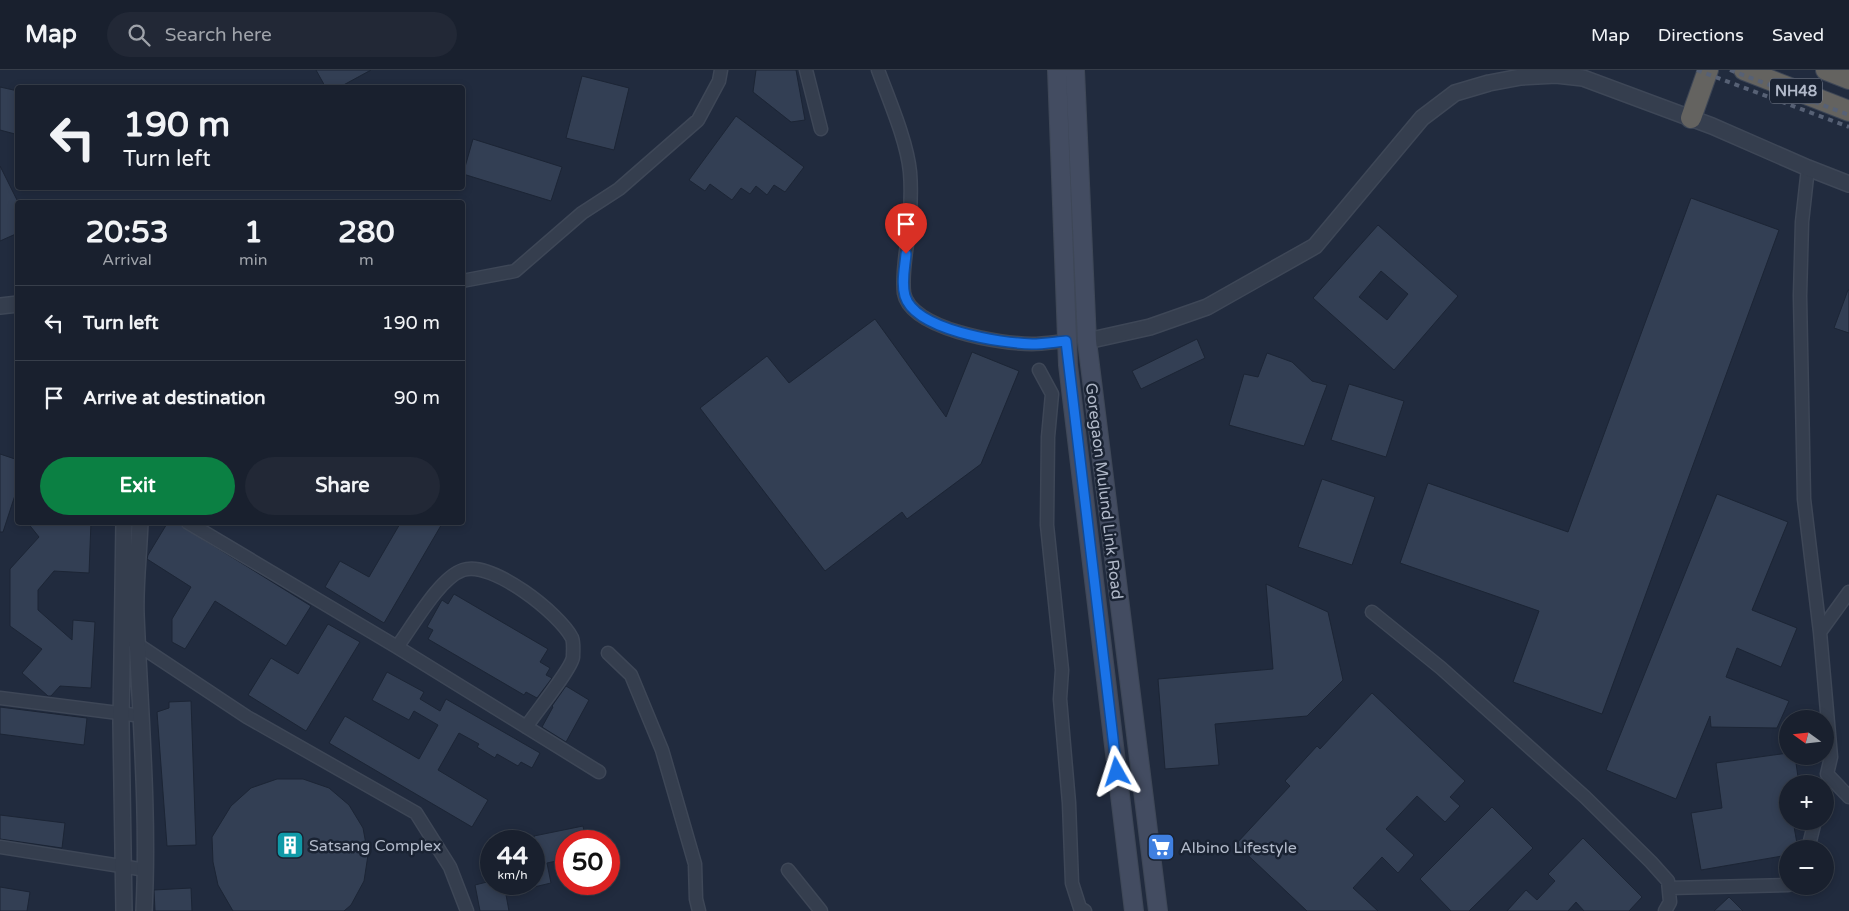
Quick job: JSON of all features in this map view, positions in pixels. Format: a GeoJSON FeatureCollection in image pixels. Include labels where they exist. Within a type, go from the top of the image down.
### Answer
{"type":"FeatureCollection","features":[{"type":"Feature","properties":{"kind":"highway"},"geometry":{"type":"LineString","coordinates":[[1691,118],[1708,70]]}},
{"type":"Feature","properties":{"kind":"highway","name":"NH48"},"geometry":{"type":"LineString","coordinates":[[1744,70],[1849,111]]}},
{"type":"Feature","properties":{"kind":"highway","name":"NH48"},"geometry":{"type":"LineString","coordinates":[[1826,70],[1849,79]]}},
{"type":"Feature","properties":{"kind":"main road","name":"Goregaon Mulund Link Road"},"geometry":{"type":"LineString","coordinates":[[1057,70],[1066,341],[1127,865],[1134,911]]}},
{"type":"Feature","properties":{"kind":"main road","name":"Goregaon Mulund Link Road"},"geometry":{"type":"LineString","coordinates":[[1076,70],[1087,341],[1158,911]]}},
{"type":"Feature","properties":{"kind":"main road"},"geometry":{"type":"LineString","coordinates":[[1127,865],[1152,862]]}},
{"type":"Feature","properties":{"kind":"street"},"geometry":{"type":"LineString","coordinates":[[465,280],[515,271],[582,213],[619,189],[698,120],[719,81],[721,70]]}},
{"type":"Feature","properties":{"kind":"street"},"geometry":{"type":"LineString","coordinates":[[806,70],[821,129]]}},
{"type":"Feature","properties":{"kind":"street"},"geometry":{"type":"LineString","coordinates":[[878,70],[896,118],[910,170],[911,203],[903,281],[905,296],[914,312],[928,322],[974,335],[1032,344],[1066,341]]}},
{"type":"Feature","properties":{"kind":"street"},"geometry":{"type":"LineString","coordinates":[[1087,341],[1150,327],[1207,307],[1315,246],[1422,118],[1455,93],[1521,77],[1583,78],[1691,118],[1849,184]]}},
{"type":"Feature","properties":{"kind":"street"},"geometry":{"type":"LineString","coordinates":[[1808,168],[1802,222],[1800,296],[1804,499],[1820,632],[1831,756],[1827,775]]}},
{"type":"Feature","properties":{"kind":"street"},"geometry":{"type":"LineString","coordinates":[[0,306],[15,304]]}},
{"type":"Feature","properties":{"kind":"street"},"geometry":{"type":"LineString","coordinates":[[1039,370],[1052,394],[1048,437],[1047,525],[1062,670],[1060,717],[1069,803],[1072,883],[1080,908],[1085,911]]}},
{"type":"Feature","properties":{"kind":"street"},"geometry":{"type":"LineString","coordinates":[[124,525],[121,714],[124,911]]}},
{"type":"Feature","properties":{"kind":"street"},"geometry":{"type":"LineString","coordinates":[[140,525],[136,612],[142,716],[146,870],[144,911]]}},
{"type":"Feature","properties":{"kind":"street"},"geometry":{"type":"LineString","coordinates":[[192,525],[397,647],[599,772]]}},
{"type":"Feature","properties":{"kind":"street"},"geometry":{"type":"LineString","coordinates":[[397,647],[448,578],[465,569],[488,571],[518,587],[556,616],[573,640],[573,660],[526,727]]}},
{"type":"Feature","properties":{"kind":"street"},"geometry":{"type":"LineString","coordinates":[[1820,632],[1849,592]]}},
{"type":"Feature","properties":{"kind":"street"},"geometry":{"type":"LineString","coordinates":[[1372,612],[1441,668],[1585,797],[1668,881],[1670,902],[1665,911]]}},
{"type":"Feature","properties":{"kind":"street"},"geometry":{"type":"LineString","coordinates":[[122,634],[247,717],[416,813],[450,867],[467,911]]}},
{"type":"Feature","properties":{"kind":"street"},"geometry":{"type":"LineString","coordinates":[[608,653],[631,675],[662,750],[695,864],[696,899],[699,911]]}},
{"type":"Feature","properties":{"kind":"street"},"geometry":{"type":"LineString","coordinates":[[0,698],[142,716]]}},
{"type":"Feature","properties":{"kind":"street"},"geometry":{"type":"LineString","coordinates":[[1834,785],[1849,797]]}},
{"type":"Feature","properties":{"kind":"street"},"geometry":{"type":"LineString","coordinates":[[0,847],[146,870]]}},
{"type":"Feature","properties":{"kind":"street"},"geometry":{"type":"LineString","coordinates":[[788,870],[821,911]]}},
{"type":"Feature","properties":{"kind":"street"},"geometry":{"type":"LineString","coordinates":[[1669,888],[1779,885]]}},
{"type":"Feature","properties":{"kind":"building"},"geometry":{"type":"Polygon","coordinates":[[[316,70],[371,70],[344,85],[324,85],[316,70]]]}},
{"type":"Feature","properties":{"kind":"building"},"geometry":{"type":"Polygon","coordinates":[[[756,70],[796,70],[805,120],[791,122],[753,92],[756,70]]]}},
{"type":"Feature","properties":{"kind":"building"},"geometry":{"type":"Polygon","coordinates":[[[582,76],[629,88],[614,150],[566,138],[582,76]]]}},
{"type":"Feature","properties":{"kind":"building"},"geometry":{"type":"Polygon","coordinates":[[[0,87],[15,90],[15,134],[0,130],[0,87]]]}},
{"type":"Feature","properties":{"kind":"building"},"geometry":{"type":"Polygon","coordinates":[[[736,116],[804,167],[785,192],[774,185],[767,195],[756,186],[750,194],[741,188],[732,200],[710,184],[705,191],[689,180],[736,116]]]}},
{"type":"Feature","properties":{"kind":"building"},"geometry":{"type":"Polygon","coordinates":[[[473,139],[562,167],[551,201],[465,175],[465,167],[473,139]]]}},
{"type":"Feature","properties":{"kind":"building"},"geometry":{"type":"Polygon","coordinates":[[[0,166],[17,200],[15,200],[15,234],[0,241],[0,166]]]}},
{"type":"Feature","properties":{"kind":"building"},"geometry":{"type":"Polygon","coordinates":[[[1691,198],[1779,230],[1602,714],[1513,682],[1539,611],[1400,563],[1428,483],[1568,532],[1691,198]]]}},
{"type":"Feature","properties":{"kind":"building"},"geometry":{"type":"Polygon","coordinates":[[[1378,225],[1458,296],[1394,370],[1313,298],[1378,225]],[[1381,271],[1359,297],[1387,320],[1408,294],[1381,271]]]}},
{"type":"Feature","properties":{"kind":"building"},"geometry":{"type":"Polygon","coordinates":[[[1849,290],[1849,333],[1834,328],[1849,290]]]}},
{"type":"Feature","properties":{"kind":"building"},"geometry":{"type":"Polygon","coordinates":[[[875,319],[946,417],[972,352],[1019,371],[981,464],[907,519],[902,512],[825,571],[700,408],[767,356],[789,383],[875,319]]]}},
{"type":"Feature","properties":{"kind":"building"},"geometry":{"type":"Polygon","coordinates":[[[1197,339],[1205,358],[1141,389],[1132,371],[1197,339]]]}},
{"type":"Feature","properties":{"kind":"building"},"geometry":{"type":"Polygon","coordinates":[[[1267,353],[1292,362],[1312,381],[1327,385],[1304,446],[1229,425],[1244,374],[1258,377],[1267,353]]]}},
{"type":"Feature","properties":{"kind":"building"},"geometry":{"type":"Polygon","coordinates":[[[1349,384],[1404,401],[1386,457],[1331,440],[1349,384]]]}},
{"type":"Feature","properties":{"kind":"building"},"geometry":{"type":"Polygon","coordinates":[[[0,454],[15,459],[15,495],[3,532],[0,532],[0,454]]]}},
{"type":"Feature","properties":{"kind":"building"},"geometry":{"type":"Polygon","coordinates":[[[1322,479],[1375,497],[1352,565],[1298,547],[1322,479]]]}},
{"type":"Feature","properties":{"kind":"building"},"geometry":{"type":"Polygon","coordinates":[[[1717,494],[1788,522],[1752,610],[1797,628],[1781,667],[1737,648],[1726,677],[1789,701],[1785,710],[1779,710],[1777,728],[1711,727],[1710,716],[1676,799],[1606,770],[1717,494]]]}},
{"type":"Feature","properties":{"kind":"building"},"geometry":{"type":"Polygon","coordinates":[[[29,525],[91,525],[89,573],[54,571],[38,590],[38,610],[72,640],[73,620],[95,622],[91,688],[60,686],[51,696],[48,696],[22,673],[42,649],[10,626],[10,569],[39,537],[29,525]]]}},
{"type":"Feature","properties":{"kind":"building"},"geometry":{"type":"Polygon","coordinates":[[[166,525],[180,525],[311,606],[286,646],[215,601],[185,649],[172,642],[172,619],[191,587],[147,559],[166,525]]]}},
{"type":"Feature","properties":{"kind":"building"},"geometry":{"type":"Polygon","coordinates":[[[399,525],[441,525],[384,623],[325,587],[340,561],[369,577],[399,525]]]}},
{"type":"Feature","properties":{"kind":"building"},"geometry":{"type":"Polygon","coordinates":[[[1266,584],[1328,612],[1343,680],[1307,716],[1215,724],[1219,765],[1165,769],[1158,679],[1273,669],[1266,584]]]}},
{"type":"Feature","properties":{"kind":"building"},"geometry":{"type":"Polygon","coordinates":[[[454,594],[548,649],[540,662],[550,668],[546,675],[552,678],[537,698],[526,692],[524,695],[428,639],[433,630],[427,627],[442,600],[448,604],[454,594]]]}},
{"type":"Feature","properties":{"kind":"building"},"geometry":{"type":"Polygon","coordinates":[[[328,624],[360,642],[306,731],[248,695],[271,658],[298,674],[328,624]]]}},
{"type":"Feature","properties":{"kind":"building"},"geometry":{"type":"Polygon","coordinates":[[[387,672],[424,692],[420,699],[440,711],[446,699],[540,753],[532,768],[521,762],[518,766],[497,754],[495,758],[477,747],[479,744],[459,733],[438,770],[488,800],[472,827],[329,743],[345,716],[419,759],[438,725],[414,711],[409,720],[372,700],[387,672]]]}},
{"type":"Feature","properties":{"kind":"building"},"geometry":{"type":"Polygon","coordinates":[[[566,686],[589,700],[566,742],[542,727],[552,706],[566,686]]]}},
{"type":"Feature","properties":{"kind":"building"},"geometry":{"type":"Polygon","coordinates":[[[1372,693],[1465,781],[1450,797],[1460,806],[1445,822],[1417,796],[1386,829],[1414,855],[1398,873],[1382,857],[1353,888],[1378,911],[1307,911],[1236,844],[1290,786],[1285,781],[1317,746],[1320,749],[1372,693]]]}},
{"type":"Feature","properties":{"kind":"building"},"geometry":{"type":"Polygon","coordinates":[[[191,701],[196,845],[167,846],[157,712],[169,708],[169,702],[191,701]]]}},
{"type":"Feature","properties":{"kind":"building"},"geometry":{"type":"Polygon","coordinates":[[[0,707],[87,718],[84,745],[0,734],[0,707]]]}},
{"type":"Feature","properties":{"kind":"building"},"geometry":{"type":"Polygon","coordinates":[[[1779,754],[1779,765],[1796,765],[1798,775],[1779,775],[1779,830],[1795,830],[1796,840],[1779,840],[1779,857],[1701,870],[1691,813],[1722,808],[1716,763],[1779,754]]]}},
{"type":"Feature","properties":{"kind":"building","name":"Satsang Complex"},"geometry":{"type":"Polygon","coordinates":[[[277,779],[303,779],[329,788],[349,805],[363,828],[368,855],[364,881],[351,905],[344,911],[233,911],[218,885],[213,862],[212,837],[231,806],[251,788],[277,779]]]}},
{"type":"Feature","properties":{"kind":"building"},"geometry":{"type":"Polygon","coordinates":[[[1492,807],[1533,848],[1469,911],[1451,911],[1420,879],[1492,807]]]}},
{"type":"Feature","properties":{"kind":"building"},"geometry":{"type":"Polygon","coordinates":[[[0,815],[65,823],[62,848],[0,839],[0,815]]]}},
{"type":"Feature","properties":{"kind":"building"},"geometry":{"type":"Polygon","coordinates":[[[583,826],[584,830],[563,830],[583,826]]]}},
{"type":"Feature","properties":{"kind":"building"},"geometry":{"type":"Polygon","coordinates":[[[555,832],[555,861],[547,863],[551,883],[545,884],[545,834],[555,832]]]}},
{"type":"Feature","properties":{"kind":"building"},"geometry":{"type":"Polygon","coordinates":[[[1583,838],[1642,897],[1629,911],[1584,911],[1576,902],[1568,911],[1507,911],[1526,890],[1537,900],[1555,881],[1548,874],[1583,838]]]}},
{"type":"Feature","properties":{"kind":"building"},"geometry":{"type":"Polygon","coordinates":[[[480,884],[480,895],[506,895],[509,911],[480,911],[475,885],[480,884]]]}},
{"type":"Feature","properties":{"kind":"building"},"geometry":{"type":"Polygon","coordinates":[[[0,887],[30,892],[27,911],[0,911],[0,887]]]}},
{"type":"Feature","properties":{"kind":"building"},"geometry":{"type":"Polygon","coordinates":[[[191,888],[192,911],[155,911],[154,890],[191,888]]]}},
{"type":"Feature","properties":{"kind":"building"},"geometry":{"type":"Polygon","coordinates":[[[1729,897],[1743,911],[1714,911],[1729,897]]]}},
{"type":"Feature","properties":{"kind":"railway"},"geometry":{"type":"LineString","coordinates":[[1697,70],[1849,127]]}},
{"type":"Feature","properties":{"kind":"railway"},"geometry":{"type":"LineString","coordinates":[[1730,70],[1849,115]]}},
{"type":"Feature","properties":{"kind":"place","name":"Satsang Complex"},"geometry":{"type":"Point","coordinates":[290,845]}},
{"type":"Feature","properties":{"kind":"place","name":"Albino Lifestyle"},"geometry":{"type":"Point","coordinates":[1161,847]}},
{"type":"Feature","properties":{"kind":"route"},"geometry":{"type":"LineString","coordinates":[[906,254],[903,281],[905,296],[914,312],[928,322],[974,335],[1012,342],[1032,344],[1066,341],[1117,772]]}}]}
